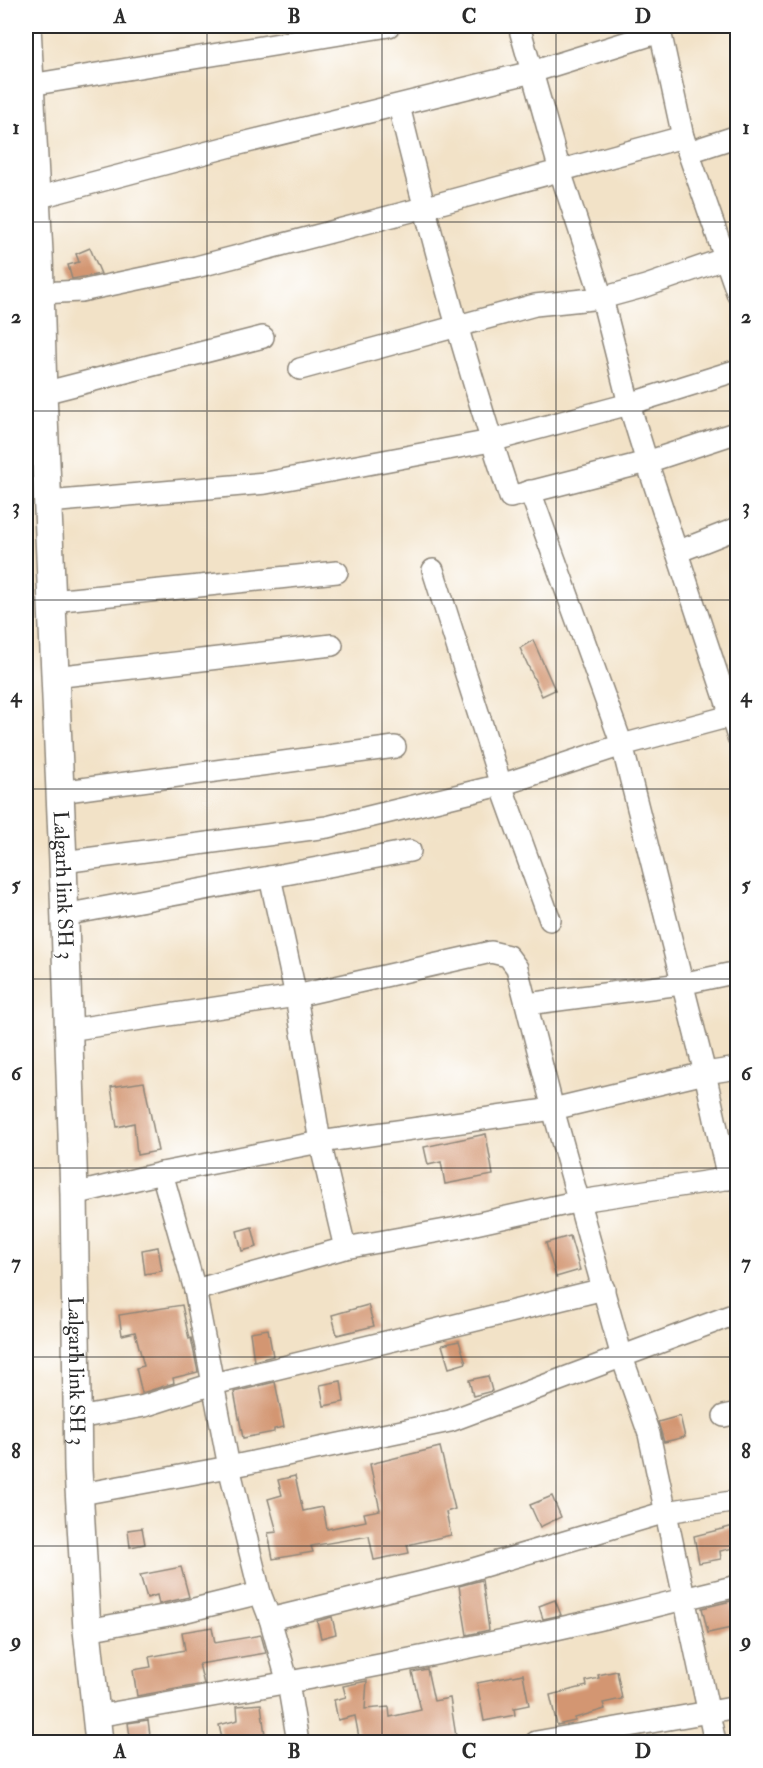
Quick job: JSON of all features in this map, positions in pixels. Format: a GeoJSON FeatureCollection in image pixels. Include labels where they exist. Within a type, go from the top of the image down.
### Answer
{"type":"FeatureCollection","features":[{"type":"Feature","properties":{"kind":"street","name":"Lalgarh link SH 3"},"geometry":{"type":"LineString","coordinates":[[27,26],[63,862],[74,1194],[78,1470],[87,1630],[99,1743]]}},
{"type":"Feature","properties":{"kind":"street"},"geometry":{"type":"LineString","coordinates":[[30,85],[389,26]]}},
{"type":"Feature","properties":{"kind":"street"},"geometry":{"type":"LineString","coordinates":[[519,26],[560,171],[602,298],[629,404],[677,552],[734,715],[738,737]]}},
{"type":"Feature","properties":{"kind":"street"},"geometry":{"type":"LineString","coordinates":[[36,198],[235,145],[532,72],[660,29],[686,145],[731,256],[738,295]]}},
{"type":"Feature","properties":{"kind":"street"},"geometry":{"type":"LineString","coordinates":[[399,106],[423,208],[491,441],[510,497],[647,462],[738,432]]}},
{"type":"Feature","properties":{"kind":"street"},"geometry":{"type":"LineString","coordinates":[[40,293],[81,291],[196,267],[560,171],[738,136]]}},
{"type":"Feature","properties":{"kind":"street"},"geometry":{"type":"LineString","coordinates":[[300,369],[535,305],[602,298],[646,286],[731,256]]}},
{"type":"Feature","properties":{"kind":"street"},"geometry":{"type":"LineString","coordinates":[[43,393],[263,337]]}},
{"type":"Feature","properties":{"kind":"street"},"geometry":{"type":"LineString","coordinates":[[48,502],[266,483],[491,441],[629,404],[738,370]]}},
{"type":"Feature","properties":{"kind":"street"},"geometry":{"type":"LineString","coordinates":[[195,1290],[345,1248],[457,1228],[580,1201],[733,1178],[681,984],[622,745],[530,491]]}},
{"type":"Feature","properties":{"kind":"street"},"geometry":{"type":"LineString","coordinates":[[677,552],[738,528]]}},
{"type":"Feature","properties":{"kind":"street"},"geometry":{"type":"LineString","coordinates":[[433,570],[501,785],[550,920]]}},
{"type":"Feature","properties":{"kind":"street"},"geometry":{"type":"LineString","coordinates":[[52,601],[337,572]]}},
{"type":"Feature","properties":{"kind":"street"},"geometry":{"type":"LineString","coordinates":[[54,677],[332,645]]}},
{"type":"Feature","properties":{"kind":"street"},"geometry":{"type":"LineString","coordinates":[[63,862],[327,827],[501,785],[622,745],[734,715]]}},
{"type":"Feature","properties":{"kind":"street"},"geometry":{"type":"LineString","coordinates":[[59,792],[395,747]]}},
{"type":"Feature","properties":{"kind":"street"},"geometry":{"type":"LineString","coordinates":[[64,915],[410,851]]}},
{"type":"Feature","properties":{"kind":"street"},"geometry":{"type":"LineString","coordinates":[[270,877],[296,996],[320,1142],[345,1248]]}},
{"type":"Feature","properties":{"kind":"street"},"geometry":{"type":"LineString","coordinates":[[68,1030],[296,996],[491,952],[508,956],[518,968],[553,1109],[622,1357],[649,1434],[715,1743]]}},
{"type":"Feature","properties":{"kind":"street"},"geometry":{"type":"LineString","coordinates":[[526,1004],[681,984],[738,972]]}},
{"type":"Feature","properties":{"kind":"street"},"geometry":{"type":"LineString","coordinates":[[74,1194],[162,1173],[320,1142],[553,1109],[705,1073],[738,1068]]}},
{"type":"Feature","properties":{"kind":"street"},"geometry":{"type":"LineString","coordinates":[[162,1173],[195,1290],[229,1467],[260,1593],[270,1619],[288,1683],[298,1743]]}},
{"type":"Feature","properties":{"kind":"street"},"geometry":{"type":"LineString","coordinates":[[78,1418],[144,1406],[213,1384],[604,1289]]}},
{"type":"Feature","properties":{"kind":"street"},"geometry":{"type":"LineString","coordinates":[[81,1494],[229,1467],[450,1421],[738,1313]]}},
{"type":"Feature","properties":{"kind":"street"},"geometry":{"type":"LineString","coordinates":[[270,1619],[460,1573],[666,1512],[738,1501]]}},
{"type":"Feature","properties":{"kind":"street"},"geometry":{"type":"LineString","coordinates":[[96,1716],[288,1683],[620,1615],[685,1597],[738,1586]]}},
{"type":"Feature","properties":{"kind":"street"},"geometry":{"type":"LineString","coordinates":[[87,1630],[174,1614],[260,1593]]}},
{"type":"Feature","properties":{"kind":"street"},"geometry":{"type":"LineString","coordinates":[[536,1743],[738,1707]]}},
{"type":"Feature","properties":{"kind":"building"},"geometry":{"type":"Polygon","coordinates":[[[90,248],[101,274],[72,279],[68,265],[79,262],[76,254],[90,248]]]}},
{"type":"Feature","properties":{"kind":"building"},"geometry":{"type":"Polygon","coordinates":[[[533,640],[555,690],[542,696],[520,648],[533,640]]]}},
{"type":"Feature","properties":{"kind":"building"},"geometry":{"type":"Polygon","coordinates":[[[144,1082],[158,1151],[137,1155],[134,1123],[117,1127],[111,1087],[144,1082]]]}},
{"type":"Feature","properties":{"kind":"building"},"geometry":{"type":"Polygon","coordinates":[[[486,1134],[493,1175],[445,1184],[441,1162],[428,1165],[424,1147],[486,1134]]]}},
{"type":"Feature","properties":{"kind":"building"},"geometry":{"type":"Polygon","coordinates":[[[252,1227],[257,1247],[242,1251],[237,1231],[252,1227]]]}},
{"type":"Feature","properties":{"kind":"building"},"geometry":{"type":"Polygon","coordinates":[[[570,1236],[580,1270],[556,1277],[546,1243],[570,1236]]]}},
{"type":"Feature","properties":{"kind":"building"},"geometry":{"type":"Polygon","coordinates":[[[158,1247],[162,1271],[145,1274],[142,1250],[158,1247]]]}},
{"type":"Feature","properties":{"kind":"building"},"geometry":{"type":"Polygon","coordinates":[[[182,1305],[198,1372],[173,1378],[174,1383],[142,1393],[136,1368],[144,1366],[135,1332],[122,1335],[119,1315],[182,1305]]]}},
{"type":"Feature","properties":{"kind":"building"},"geometry":{"type":"Polygon","coordinates":[[[368,1305],[374,1326],[337,1335],[332,1315],[368,1305]]]}},
{"type":"Feature","properties":{"kind":"building"},"geometry":{"type":"Polygon","coordinates":[[[268,1329],[273,1356],[254,1361],[250,1332],[268,1329]]]}},
{"type":"Feature","properties":{"kind":"building"},"geometry":{"type":"Polygon","coordinates":[[[459,1341],[466,1363],[449,1368],[442,1345],[459,1341]]]}},
{"type":"Feature","properties":{"kind":"building"},"geometry":{"type":"Polygon","coordinates":[[[488,1376],[492,1391],[473,1396],[469,1380],[488,1376]]]}},
{"type":"Feature","properties":{"kind":"building"},"geometry":{"type":"Polygon","coordinates":[[[341,1381],[344,1402],[324,1406],[320,1385],[341,1381]]]}},
{"type":"Feature","properties":{"kind":"building"},"geometry":{"type":"Polygon","coordinates":[[[275,1382],[284,1427],[274,1429],[274,1432],[243,1438],[234,1392],[275,1382]]]}},
{"type":"Feature","properties":{"kind":"building"},"geometry":{"type":"Polygon","coordinates":[[[680,1416],[685,1437],[664,1442],[658,1422],[680,1416]]]}},
{"type":"Feature","properties":{"kind":"building"},"geometry":{"type":"Polygon","coordinates":[[[440,1447],[455,1509],[446,1512],[451,1535],[407,1545],[409,1553],[374,1560],[369,1536],[311,1546],[313,1552],[273,1559],[268,1533],[277,1532],[268,1499],[282,1495],[278,1480],[295,1476],[303,1511],[323,1507],[327,1529],[366,1521],[364,1513],[380,1510],[370,1464],[440,1447]]]}},
{"type":"Feature","properties":{"kind":"building"},"geometry":{"type":"Polygon","coordinates":[[[552,1496],[561,1517],[540,1527],[530,1505],[552,1496]]]}},
{"type":"Feature","properties":{"kind":"building"},"geometry":{"type":"Polygon","coordinates":[[[738,1525],[738,1547],[720,1551],[721,1559],[699,1563],[694,1536],[738,1525]]]}},
{"type":"Feature","properties":{"kind":"building"},"geometry":{"type":"Polygon","coordinates":[[[142,1528],[145,1544],[130,1547],[128,1530],[142,1528]]]}},
{"type":"Feature","properties":{"kind":"building"},"geometry":{"type":"Polygon","coordinates":[[[181,1567],[189,1597],[159,1604],[157,1595],[147,1598],[140,1575],[181,1567]]]}},
{"type":"Feature","properties":{"kind":"building"},"geometry":{"type":"Polygon","coordinates":[[[482,1580],[489,1630],[467,1635],[459,1586],[482,1580]]]}},
{"type":"Feature","properties":{"kind":"building"},"geometry":{"type":"Polygon","coordinates":[[[555,1600],[561,1615],[543,1619],[539,1606],[555,1600]]]}},
{"type":"Feature","properties":{"kind":"building"},"geometry":{"type":"Polygon","coordinates":[[[731,1601],[736,1627],[708,1633],[702,1608],[731,1601]]]}},
{"type":"Feature","properties":{"kind":"building"},"geometry":{"type":"Polygon","coordinates":[[[332,1617],[336,1634],[321,1638],[317,1621],[332,1617]]]}},
{"type":"Feature","properties":{"kind":"building"},"geometry":{"type":"Polygon","coordinates":[[[212,1627],[215,1643],[261,1635],[266,1653],[199,1664],[204,1684],[137,1696],[133,1670],[151,1667],[149,1657],[185,1650],[182,1632],[212,1627]]]}},
{"type":"Feature","properties":{"kind":"building"},"geometry":{"type":"Polygon","coordinates":[[[427,1669],[434,1701],[450,1698],[457,1743],[360,1743],[355,1716],[338,1720],[334,1700],[346,1697],[343,1686],[367,1681],[365,1709],[389,1707],[390,1717],[421,1710],[412,1672],[427,1669]]]}},
{"type":"Feature","properties":{"kind":"building"},"geometry":{"type":"Polygon","coordinates":[[[617,1671],[622,1699],[603,1703],[605,1709],[575,1718],[575,1721],[557,1725],[550,1695],[587,1686],[586,1681],[599,1678],[598,1675],[617,1671]]]}},
{"type":"Feature","properties":{"kind":"building"},"geometry":{"type":"Polygon","coordinates":[[[523,1674],[529,1705],[514,1708],[515,1715],[484,1721],[477,1683],[523,1674]]]}},
{"type":"Feature","properties":{"kind":"building"},"geometry":{"type":"Polygon","coordinates":[[[261,1704],[266,1743],[223,1743],[219,1725],[238,1720],[237,1706],[261,1704]]]}},
{"type":"Feature","properties":{"kind":"building"},"geometry":{"type":"Polygon","coordinates":[[[148,1720],[151,1743],[131,1743],[128,1723],[148,1720]]]}}]}
